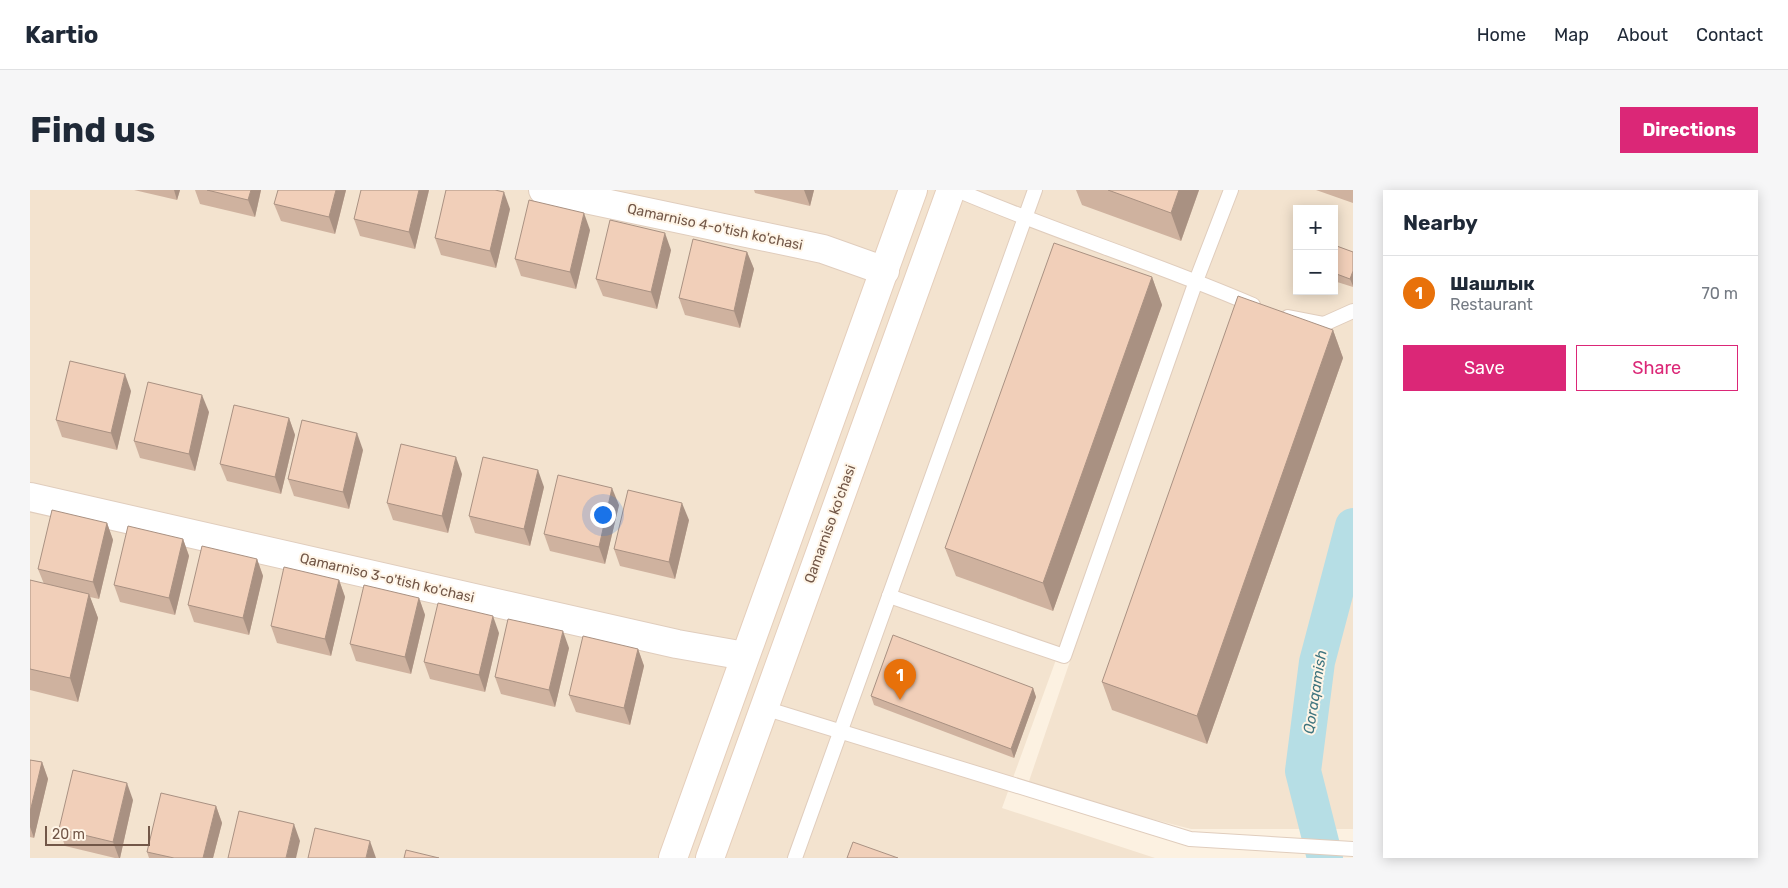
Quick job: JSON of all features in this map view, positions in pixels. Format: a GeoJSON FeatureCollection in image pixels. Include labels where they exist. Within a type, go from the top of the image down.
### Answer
{"type":"FeatureCollection","features":[{"type":"Feature","properties":{"kind":"main road","name":"Qamarniso 4-o'tish ko'chasi"},"geometry":{"type":"LineString","coordinates":[[543,190],[823,250],[885,271]]}},
{"type":"Feature","properties":{"kind":"main road"},"geometry":{"type":"LineString","coordinates":[[673,858],[914,190]]}},
{"type":"Feature","properties":{"kind":"main road","name":"Qamarniso ko'chasi"},"geometry":{"type":"LineString","coordinates":[[710,858],[951,190]]}},
{"type":"Feature","properties":{"kind":"main road","name":"Qamarniso 3-o'tish ko'chasi"},"geometry":{"type":"LineString","coordinates":[[30,497],[677,644],[745,656]]}},
{"type":"Feature","properties":{"kind":"lane"},"geometry":{"type":"LineString","coordinates":[[957,190],[1024,219],[1196,281],[1266,311],[1324,324],[1353,311]]}},
{"type":"Feature","properties":{"kind":"lane"},"geometry":{"type":"LineString","coordinates":[[795,858],[1035,190]]}},
{"type":"Feature","properties":{"kind":"lane"},"geometry":{"type":"LineString","coordinates":[[889,596],[1064,656],[1196,281],[1231,190]]}},
{"type":"Feature","properties":{"kind":"lane"},"geometry":{"type":"LineString","coordinates":[[764,708],[841,730],[1190,839],[1353,849]]}},
{"type":"Feature","properties":{"kind":"shaded area"},"geometry":{"type":"Polygon","coordinates":[[[30,190],[1227,190],[1002,808],[1155,858],[30,858],[30,190]]]}},
{"type":"Feature","properties":{"kind":"shaded area"},"geometry":{"type":"Polygon","coordinates":[[[1231,190],[1353,190],[1353,829],[1191,829],[1027,787],[1231,190]]]}},
{"type":"Feature","properties":{"kind":"building"},"geometry":{"type":"Polygon","coordinates":[[[207,190],[251,190],[248,200],[207,190]]]}},
{"type":"Feature","properties":{"kind":"building"},"geometry":{"type":"Polygon","coordinates":[[[278,190],[336,190],[329,217],[274,204],[278,190]]]}},
{"type":"Feature","properties":{"kind":"building"},"geometry":{"type":"Polygon","coordinates":[[[361,190],[419,190],[409,232],[354,219],[361,190]]]}},
{"type":"Feature","properties":{"kind":"building"},"geometry":{"type":"Polygon","coordinates":[[[446,190],[495,190],[504,192],[490,251],[435,238],[446,190]]]}},
{"type":"Feature","properties":{"kind":"building"},"geometry":{"type":"Polygon","coordinates":[[[1108,190],[1179,190],[1171,213],[1108,190]]]}},
{"type":"Feature","properties":{"kind":"building"},"geometry":{"type":"Polygon","coordinates":[[[529,200],[584,213],[570,272],[515,259],[529,200]]]}},
{"type":"Feature","properties":{"kind":"building"},"geometry":{"type":"Polygon","coordinates":[[[610,220],[665,233],[651,292],[596,279],[610,220]]]}},
{"type":"Feature","properties":{"kind":"building"},"geometry":{"type":"Polygon","coordinates":[[[693,239],[747,252],[734,311],[679,298],[693,239]]]}},
{"type":"Feature","properties":{"kind":"building"},"geometry":{"type":"Polygon","coordinates":[[[1054,243],[1152,277],[1043,583],[945,548],[1054,243]]]}},
{"type":"Feature","properties":{"kind":"building"},"geometry":{"type":"Polygon","coordinates":[[[1338,246],[1353,252],[1353,271],[1350,279],[1338,274],[1338,246]]]}},
{"type":"Feature","properties":{"kind":"building"},"geometry":{"type":"Polygon","coordinates":[[[1238,296],[1333,330],[1197,716],[1102,682],[1238,296]]]}},
{"type":"Feature","properties":{"kind":"building"},"geometry":{"type":"Polygon","coordinates":[[[70,361],[125,374],[111,433],[56,420],[70,361]]]}},
{"type":"Feature","properties":{"kind":"building"},"geometry":{"type":"Polygon","coordinates":[[[148,382],[202,395],[189,454],[134,441],[148,382]]]}},
{"type":"Feature","properties":{"kind":"building"},"geometry":{"type":"Polygon","coordinates":[[[234,405],[289,418],[275,477],[220,464],[234,405]]]}},
{"type":"Feature","properties":{"kind":"building"},"geometry":{"type":"Polygon","coordinates":[[[302,420],[357,433],[343,492],[288,479],[302,420]]]}},
{"type":"Feature","properties":{"kind":"building"},"geometry":{"type":"Polygon","coordinates":[[[401,444],[456,457],[442,516],[387,503],[401,444]]]}},
{"type":"Feature","properties":{"kind":"building"},"geometry":{"type":"Polygon","coordinates":[[[483,457],[538,470],[524,529],[469,516],[483,457]]]}},
{"type":"Feature","properties":{"kind":"building"},"geometry":{"type":"Polygon","coordinates":[[[558,475],[612,488],[599,547],[544,534],[558,475]]]}},
{"type":"Feature","properties":{"kind":"building"},"geometry":{"type":"Polygon","coordinates":[[[628,490],[682,503],[669,562],[614,549],[628,490]]]}},
{"type":"Feature","properties":{"kind":"building"},"geometry":{"type":"Polygon","coordinates":[[[52,510],[107,523],[93,582],[38,569],[52,510]]]}},
{"type":"Feature","properties":{"kind":"building"},"geometry":{"type":"Polygon","coordinates":[[[128,526],[183,539],[169,598],[114,585],[128,526]]]}},
{"type":"Feature","properties":{"kind":"building"},"geometry":{"type":"Polygon","coordinates":[[[202,546],[257,559],[243,618],[188,605],[202,546]]]}},
{"type":"Feature","properties":{"kind":"building"},"geometry":{"type":"Polygon","coordinates":[[[284,567],[339,580],[325,639],[271,626],[284,567]]]}},
{"type":"Feature","properties":{"kind":"building"},"geometry":{"type":"Polygon","coordinates":[[[30,580],[89,594],[70,678],[30,669],[30,580]]]}},
{"type":"Feature","properties":{"kind":"building"},"geometry":{"type":"Polygon","coordinates":[[[364,585],[419,598],[405,657],[350,644],[364,585]]]}},
{"type":"Feature","properties":{"kind":"building"},"geometry":{"type":"Polygon","coordinates":[[[438,603],[493,616],[479,675],[424,662],[438,603]]]}},
{"type":"Feature","properties":{"kind":"building"},"geometry":{"type":"Polygon","coordinates":[[[508,619],[563,631],[549,690],[495,677],[508,619]]]}},
{"type":"Feature","properties":{"kind":"building"},"geometry":{"type":"Polygon","coordinates":[[[893,635],[1033,688],[1011,749],[871,696],[893,635]]]}},
{"type":"Feature","properties":{"kind":"building"},"geometry":{"type":"Polygon","coordinates":[[[583,636],[638,649],[624,708],[569,695],[583,636]]]}},
{"type":"Feature","properties":{"kind":"building"},"geometry":{"type":"Polygon","coordinates":[[[30,760],[42,762],[30,812],[30,760]]]}},
{"type":"Feature","properties":{"kind":"building"},"geometry":{"type":"Polygon","coordinates":[[[73,770],[127,783],[113,842],[59,829],[73,770]]]}},
{"type":"Feature","properties":{"kind":"building"},"geometry":{"type":"Polygon","coordinates":[[[161,793],[216,806],[203,858],[174,858],[147,852],[161,793]]]}},
{"type":"Feature","properties":{"kind":"building"},"geometry":{"type":"Polygon","coordinates":[[[239,811],[294,824],[286,858],[228,858],[239,811]]]}},
{"type":"Feature","properties":{"kind":"building"},"geometry":{"type":"Polygon","coordinates":[[[315,828],[370,841],[366,858],[308,858],[315,828]]]}},
{"type":"Feature","properties":{"kind":"building"},"geometry":{"type":"Polygon","coordinates":[[[853,842],[898,858],[847,858],[853,842]]]}},
{"type":"Feature","properties":{"kind":"building"},"geometry":{"type":"Polygon","coordinates":[[[406,850],[439,858],[404,858],[406,850]]]}},
{"type":"Feature","properties":{"kind":"waterway","name":"Qoraqamish"},"geometry":{"type":"LineString","coordinates":[[1325,858],[1303,771],[1317,662],[1353,526]]}},
{"type":"Feature","properties":{"kind":"place","name":"Шашлык"},"geometry":{"type":"Point","coordinates":[900,700]}}]}
